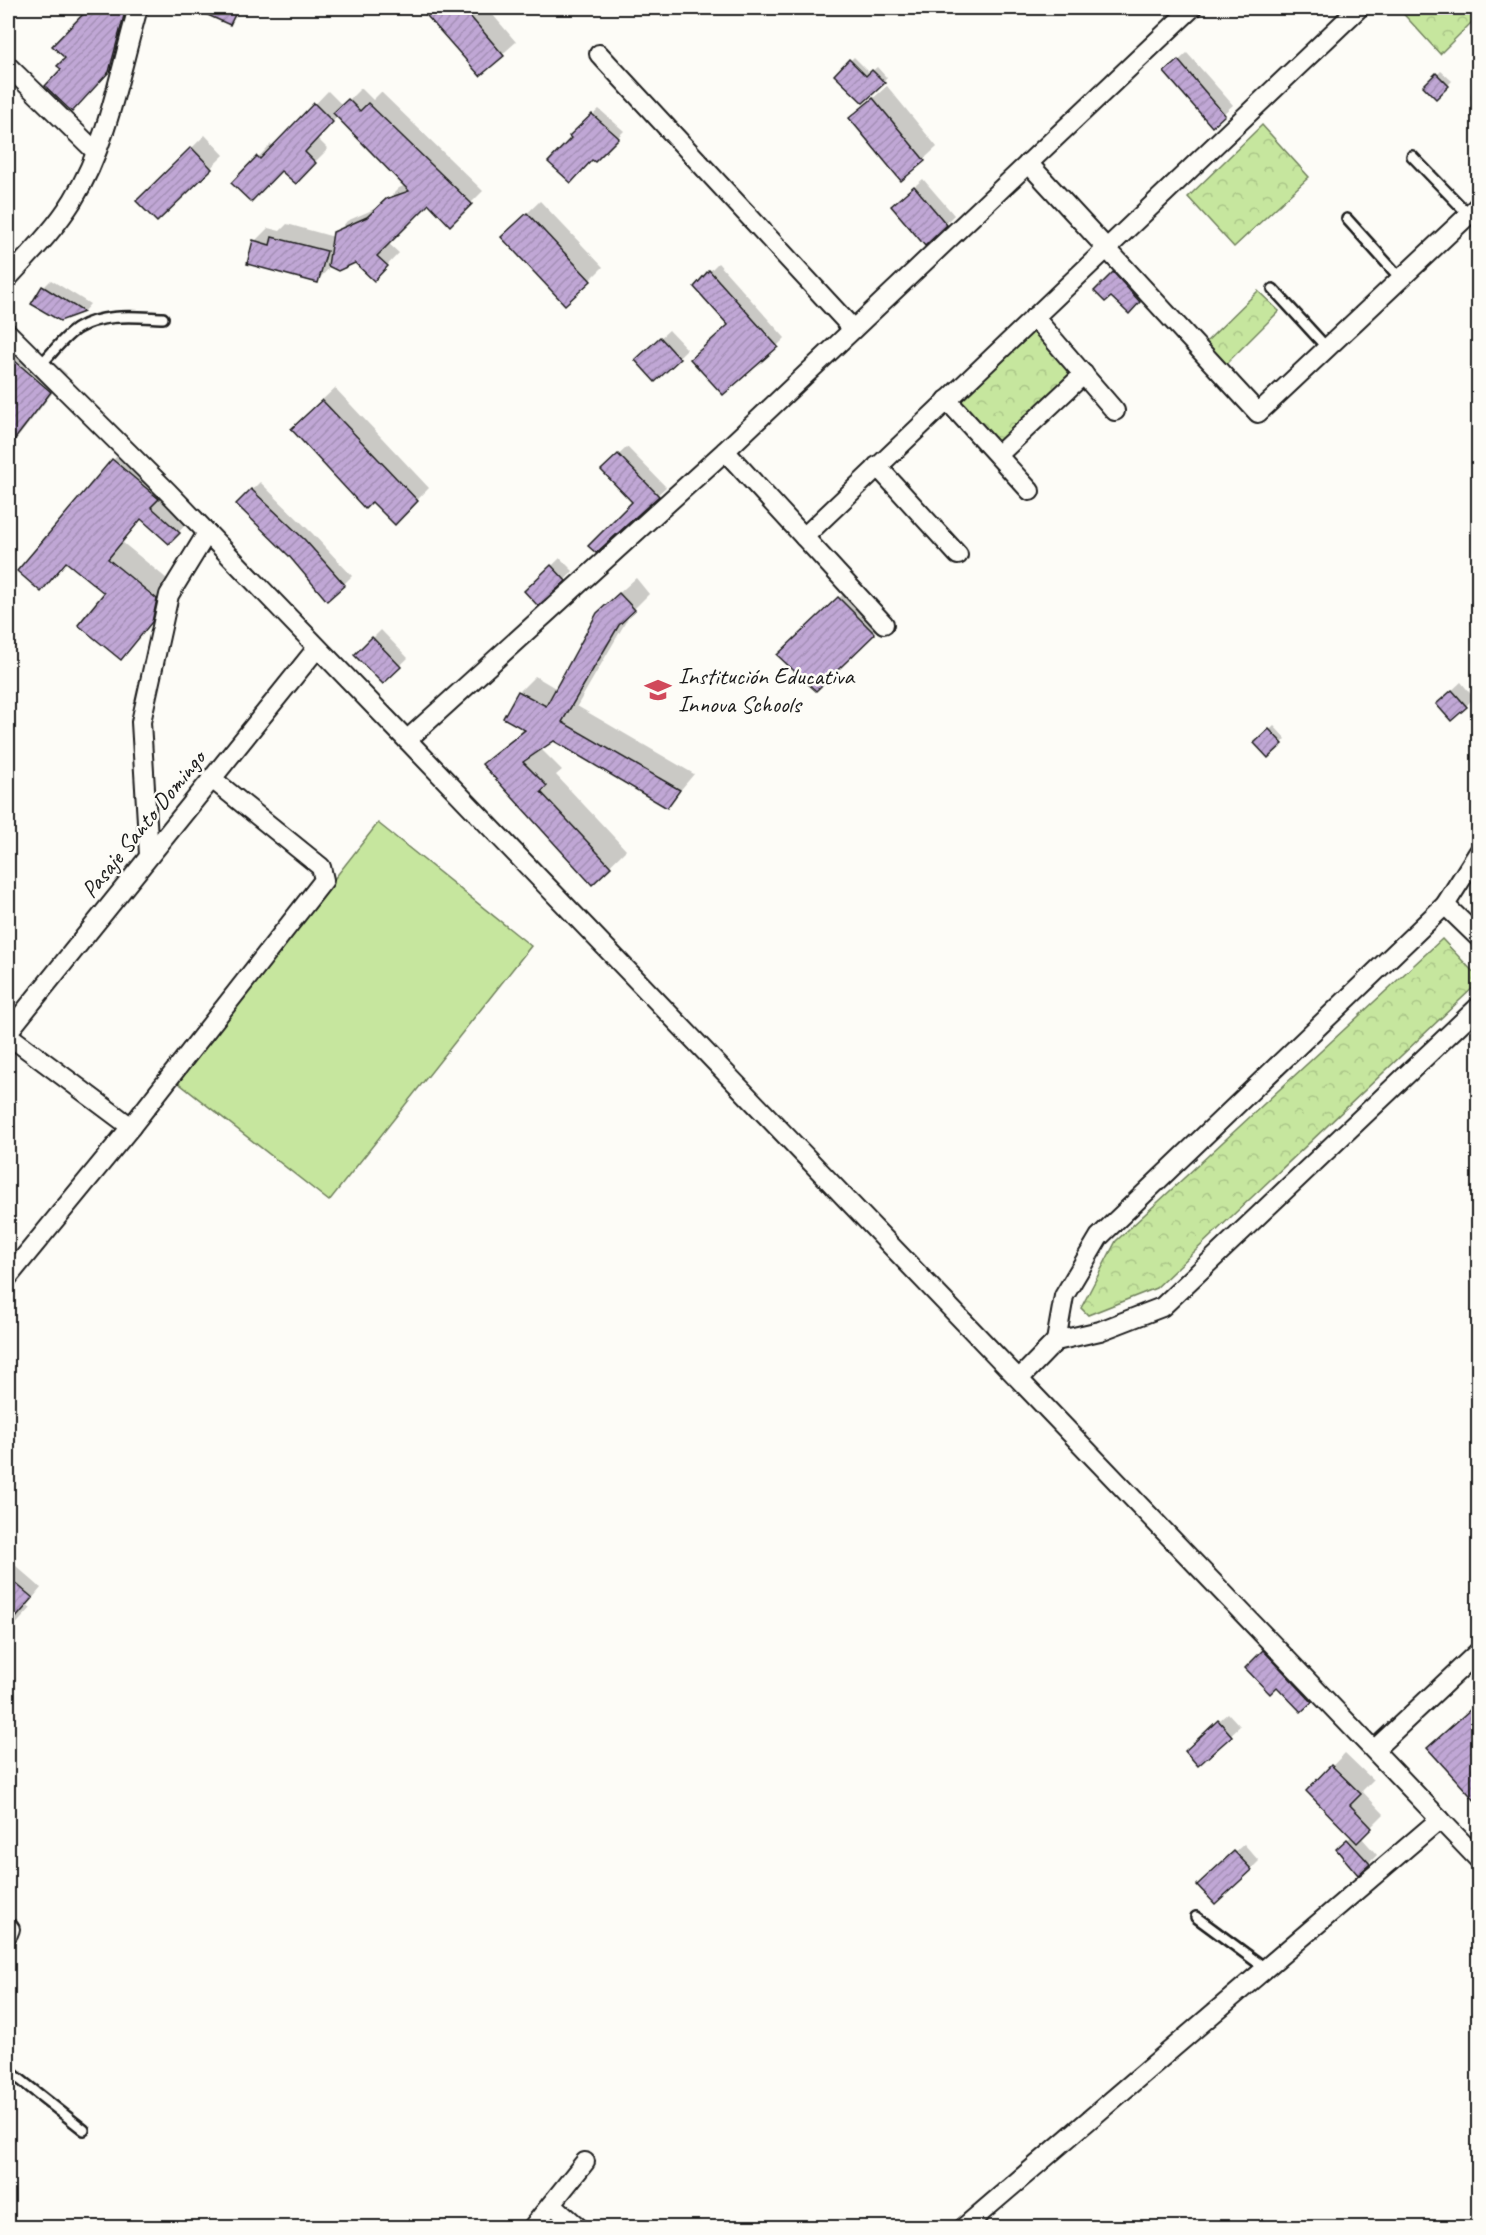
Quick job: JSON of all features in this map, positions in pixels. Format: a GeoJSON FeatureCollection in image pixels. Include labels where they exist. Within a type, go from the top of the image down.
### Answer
{"type":"FeatureCollection","features":[{"type":"Feature","properties":{"kind":"street"},"geometry":{"type":"LineString","coordinates":[[8,278],[47,236],[60,218],[73,199],[96,152],[138,8]]}},
{"type":"Feature","properties":{"kind":"street"},"geometry":{"type":"LineString","coordinates":[[407,740],[725,451],[1192,8]]}},
{"type":"Feature","properties":{"kind":"street"},"geometry":{"type":"LineString","coordinates":[[804,537],[1359,8]]}},
{"type":"Feature","properties":{"kind":"street"},"geometry":{"type":"LineString","coordinates":[[598,54],[853,329]]}},
{"type":"Feature","properties":{"kind":"street"},"geometry":{"type":"LineString","coordinates":[[8,66],[96,152]]}},
{"type":"Feature","properties":{"kind":"street"},"geometry":{"type":"LineString","coordinates":[[1028,163],[1258,413],[1474,211]]}},
{"type":"Feature","properties":{"kind":"street"},"geometry":{"type":"LineString","coordinates":[[1034,316],[1116,411]]}},
{"type":"Feature","properties":{"kind":"street"},"geometry":{"type":"LineString","coordinates":[[8,333],[207,532],[1479,1859]]}},
{"type":"Feature","properties":{"kind":"street"},"geometry":{"type":"LineString","coordinates":[[998,454],[1084,374]]}},
{"type":"Feature","properties":{"kind":"street"},"geometry":{"type":"LineString","coordinates":[[947,400],[1030,490]]}},
{"type":"Feature","properties":{"kind":"street"},"geometry":{"type":"LineString","coordinates":[[725,451],[884,624]]}},
{"type":"Feature","properties":{"kind":"street"},"geometry":{"type":"LineString","coordinates":[[877,466],[958,555]]}},
{"type":"Feature","properties":{"kind":"street"},"geometry":{"type":"LineString","coordinates":[[149,855],[141,722],[169,595],[207,532]]}},
{"type":"Feature","properties":{"kind":"street","name":"Pasaje Santo Domingo"},"geometry":{"type":"LineString","coordinates":[[8,1033],[316,648]]}},
{"type":"Feature","properties":{"kind":"street"},"geometry":{"type":"LineString","coordinates":[[8,1277],[131,1127],[324,880],[321,867],[211,778]]}},
{"type":"Feature","properties":{"kind":"street"},"geometry":{"type":"LineString","coordinates":[[1056,1341],[1064,1296],[1099,1237],[1445,905],[1479,853]]}},
{"type":"Feature","properties":{"kind":"street"},"geometry":{"type":"LineString","coordinates":[[1445,905],[1479,937]]}},
{"type":"Feature","properties":{"kind":"street"},"geometry":{"type":"LineString","coordinates":[[1020,1378],[1056,1341],[1100,1331],[1162,1307],[1479,1007]]}},
{"type":"Feature","properties":{"kind":"street"},"geometry":{"type":"LineString","coordinates":[[8,1033],[131,1127]]}},
{"type":"Feature","properties":{"kind":"street"},"geometry":{"type":"LineString","coordinates":[[1375,1749],[1479,1652]]}},
{"type":"Feature","properties":{"kind":"street"},"geometry":{"type":"LineString","coordinates":[[963,2228],[1440,1819]]}},
{"type":"Feature","properties":{"kind":"street"},"geometry":{"type":"LineString","coordinates":[[532,2228],[585,2162]]}},
{"type":"Feature","properties":{"kind":"street"},"geometry":{"type":"LineString","coordinates":[[552,2204],[579,2228]]}},
{"type":"Feature","properties":{"kind":"lane"},"geometry":{"type":"LineString","coordinates":[[1412,156],[1474,211]]}},
{"type":"Feature","properties":{"kind":"lane"},"geometry":{"type":"LineString","coordinates":[[1347,219],[1401,279]]}},
{"type":"Feature","properties":{"kind":"lane"},"geometry":{"type":"LineString","coordinates":[[1273,289],[1327,348]]}},
{"type":"Feature","properties":{"kind":"lane"},"geometry":{"type":"LineString","coordinates":[[40,365],[77,329],[92,322],[117,317],[163,318]]}},
{"type":"Feature","properties":{"kind":"lane"},"geometry":{"type":"LineString","coordinates":[[1196,1917],[1265,1968]]}},
{"type":"Feature","properties":{"kind":"lane"},"geometry":{"type":"LineString","coordinates":[[8,2070],[84,2130]]}},
{"type":"Feature","properties":{"kind":"green space"},"geometry":{"type":"Polygon","coordinates":[[[1398,8],[1478,8],[1478,16],[1440,54],[1398,8]]]}},
{"type":"Feature","properties":{"kind":"green space"},"geometry":{"type":"Polygon","coordinates":[[[1262,125],[1309,177],[1234,247],[1188,197],[1262,125]]]}},
{"type":"Feature","properties":{"kind":"green space"},"geometry":{"type":"Polygon","coordinates":[[[1258,291],[1279,311],[1224,366],[1204,344],[1258,291]]]}},
{"type":"Feature","properties":{"kind":"green space"},"geometry":{"type":"Polygon","coordinates":[[[1035,328],[1075,372],[997,447],[957,402],[1035,328]]]}},
{"type":"Feature","properties":{"kind":"green space"},"geometry":{"type":"Polygon","coordinates":[[[378,823],[531,946],[329,1201],[176,1081],[378,823]]]}},
{"type":"Feature","properties":{"kind":"green space"},"geometry":{"type":"Polygon","coordinates":[[[1442,939],[1478,977],[1478,983],[1156,1288],[1088,1315],[1081,1308],[1116,1241],[1442,939]]]}},
{"type":"Feature","properties":{"kind":"building"},"geometry":{"type":"Polygon","coordinates":[[[89,8],[126,8],[109,72],[72,112],[45,86],[61,69],[57,66],[65,58],[52,46],[89,8]]]}},
{"type":"Feature","properties":{"kind":"building"},"geometry":{"type":"Polygon","coordinates":[[[192,8],[238,8],[230,25],[192,8]]]}},
{"type":"Feature","properties":{"kind":"building"},"geometry":{"type":"Polygon","coordinates":[[[420,8],[463,8],[504,56],[480,76],[420,8]]]}},
{"type":"Feature","properties":{"kind":"building"},"geometry":{"type":"Polygon","coordinates":[[[849,59],[866,76],[872,70],[885,83],[863,103],[834,75],[849,59]]]}},
{"type":"Feature","properties":{"kind":"building"},"geometry":{"type":"Polygon","coordinates":[[[1178,60],[1225,115],[1212,127],[1164,72],[1178,60]]]}},
{"type":"Feature","properties":{"kind":"building"},"geometry":{"type":"Polygon","coordinates":[[[1436,73],[1449,86],[1436,99],[1423,86],[1436,73]]]}},
{"type":"Feature","properties":{"kind":"building"},"geometry":{"type":"Polygon","coordinates":[[[873,98],[925,161],[901,181],[849,118],[873,98]]]}},
{"type":"Feature","properties":{"kind":"building"},"geometry":{"type":"Polygon","coordinates":[[[348,99],[360,111],[368,103],[472,204],[450,226],[429,204],[377,256],[388,266],[374,281],[355,263],[338,271],[328,266],[333,232],[367,217],[386,199],[409,191],[333,113],[348,99]]]}},
{"type":"Feature","properties":{"kind":"building"},"geometry":{"type":"Polygon","coordinates":[[[314,103],[333,122],[305,152],[316,163],[296,184],[281,171],[251,202],[231,183],[257,156],[260,159],[314,103]]]}},
{"type":"Feature","properties":{"kind":"building"},"geometry":{"type":"Polygon","coordinates":[[[592,114],[619,138],[595,162],[592,160],[571,183],[548,162],[571,138],[569,136],[592,114]]]}},
{"type":"Feature","properties":{"kind":"building"},"geometry":{"type":"Polygon","coordinates":[[[191,147],[212,169],[157,222],[136,201],[191,147]]]}},
{"type":"Feature","properties":{"kind":"building"},"geometry":{"type":"Polygon","coordinates":[[[914,186],[947,225],[925,246],[891,206],[914,186]]]}},
{"type":"Feature","properties":{"kind":"building"},"geometry":{"type":"Polygon","coordinates":[[[527,213],[591,281],[565,305],[501,237],[527,213]]]}},
{"type":"Feature","properties":{"kind":"building"},"geometry":{"type":"Polygon","coordinates":[[[272,237],[327,251],[318,283],[247,264],[253,240],[270,245],[272,237]]]}},
{"type":"Feature","properties":{"kind":"building"},"geometry":{"type":"Polygon","coordinates":[[[709,270],[778,347],[723,395],[690,359],[728,325],[694,287],[709,270]]]}},
{"type":"Feature","properties":{"kind":"building"},"geometry":{"type":"Polygon","coordinates":[[[1113,272],[1140,302],[1129,314],[1111,297],[1105,302],[1094,291],[1113,272]]]}},
{"type":"Feature","properties":{"kind":"building"},"geometry":{"type":"Polygon","coordinates":[[[42,286],[84,312],[60,321],[31,304],[42,286]]]}},
{"type":"Feature","properties":{"kind":"building"},"geometry":{"type":"Polygon","coordinates":[[[660,337],[680,359],[655,382],[635,360],[660,337]]]}},
{"type":"Feature","properties":{"kind":"building"},"geometry":{"type":"Polygon","coordinates":[[[8,355],[51,392],[8,448],[8,355]]]}},
{"type":"Feature","properties":{"kind":"building"},"geometry":{"type":"Polygon","coordinates":[[[322,400],[418,501],[395,525],[372,502],[365,509],[291,429],[322,400]]]}},
{"type":"Feature","properties":{"kind":"building"},"geometry":{"type":"Polygon","coordinates":[[[618,454],[659,496],[596,553],[588,546],[632,502],[601,470],[618,454]]]}},
{"type":"Feature","properties":{"kind":"building"},"geometry":{"type":"Polygon","coordinates":[[[112,459],[159,499],[151,507],[180,533],[169,544],[141,519],[108,559],[157,599],[152,622],[121,660],[78,625],[104,593],[66,562],[41,592],[17,571],[112,459]]]}},
{"type":"Feature","properties":{"kind":"building"},"geometry":{"type":"Polygon","coordinates":[[[251,489],[305,540],[345,585],[327,601],[289,556],[236,504],[251,489]]]}},
{"type":"Feature","properties":{"kind":"building"},"geometry":{"type":"Polygon","coordinates":[[[551,565],[566,581],[538,606],[524,591],[551,565]]]}},
{"type":"Feature","properties":{"kind":"building"},"geometry":{"type":"Polygon","coordinates":[[[619,593],[635,610],[619,625],[562,722],[680,790],[667,808],[554,741],[523,762],[547,786],[541,792],[611,867],[592,885],[482,764],[525,730],[503,718],[518,691],[546,706],[597,613],[619,593]]]}},
{"type":"Feature","properties":{"kind":"building"},"geometry":{"type":"Polygon","coordinates":[[[838,597],[875,634],[816,691],[777,655],[838,597]]]}},
{"type":"Feature","properties":{"kind":"building"},"geometry":{"type":"Polygon","coordinates":[[[372,637],[401,667],[383,684],[354,655],[372,637]]]}},
{"type":"Feature","properties":{"kind":"building"},"geometry":{"type":"Polygon","coordinates":[[[1452,690],[1467,707],[1451,721],[1436,704],[1452,690]]]}},
{"type":"Feature","properties":{"kind":"building"},"geometry":{"type":"Polygon","coordinates":[[[1269,729],[1283,744],[1268,758],[1254,743],[1269,729]]]}},
{"type":"Feature","properties":{"kind":"building"},"geometry":{"type":"Polygon","coordinates":[[[8,1577],[33,1598],[8,1627],[8,1577]]]}},
{"type":"Feature","properties":{"kind":"building"},"geometry":{"type":"Polygon","coordinates":[[[1263,1650],[1312,1702],[1301,1712],[1277,1687],[1270,1694],[1245,1668],[1263,1650]]]}},
{"type":"Feature","properties":{"kind":"building"},"geometry":{"type":"Polygon","coordinates":[[[1479,1702],[1479,1805],[1427,1748],[1479,1702]]]}},
{"type":"Feature","properties":{"kind":"building"},"geometry":{"type":"Polygon","coordinates":[[[1218,1720],[1232,1736],[1198,1766],[1185,1751],[1218,1720]]]}},
{"type":"Feature","properties":{"kind":"building"},"geometry":{"type":"Polygon","coordinates":[[[1331,1765],[1361,1794],[1350,1805],[1372,1828],[1357,1843],[1306,1791],[1331,1765]]]}},
{"type":"Feature","properties":{"kind":"building"},"geometry":{"type":"Polygon","coordinates":[[[1347,1839],[1370,1864],[1358,1875],[1336,1849],[1347,1839]]]}},
{"type":"Feature","properties":{"kind":"building"},"geometry":{"type":"Polygon","coordinates":[[[1234,1851],[1252,1870],[1215,1904],[1197,1885],[1234,1851]]]}},
{"type":"Feature","properties":{"kind":"place","name":"Institución Educativa Innova Schools"},"geometry":{"type":"Point","coordinates":[658,690]}}]}
